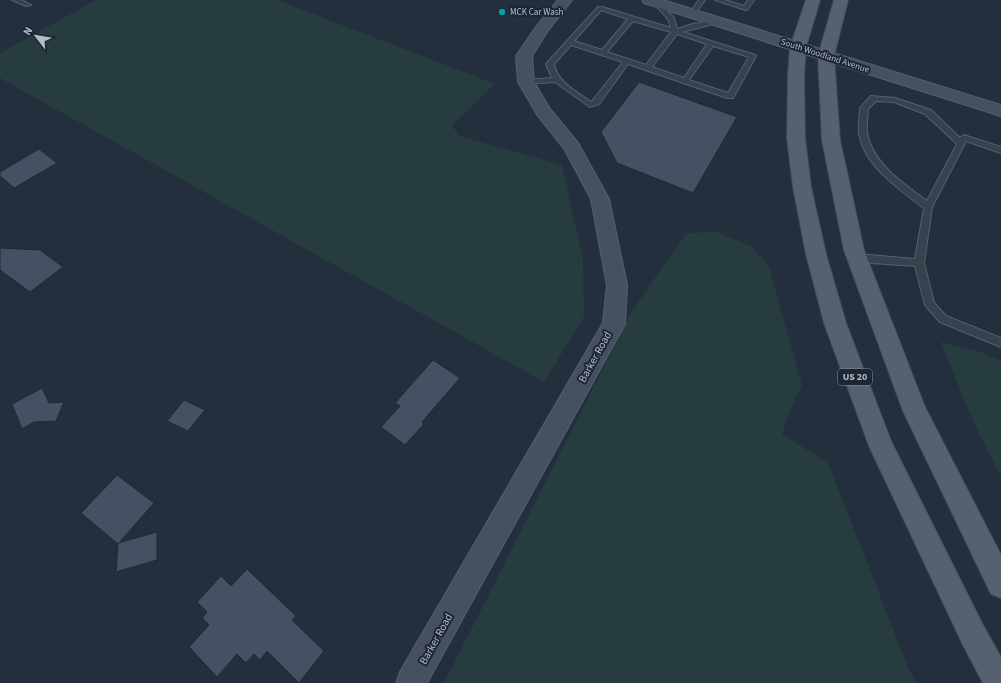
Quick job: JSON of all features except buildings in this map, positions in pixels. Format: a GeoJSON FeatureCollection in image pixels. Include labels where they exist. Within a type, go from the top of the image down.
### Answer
{"type":"FeatureCollection","features":[{"type":"Feature","properties":{"kind":"main road","name":"US 20"},"geometry":{"type":"LineString","coordinates":[[813,0],[798,47],[796,76],[796,138],[802,187],[816,254],[836,323],[881,446],[973,635],[999,683]]}},
{"type":"Feature","properties":{"kind":"main road"},"geometry":{"type":"LineString","coordinates":[[841,0],[826,56],[831,140],[854,250],[915,411],[1001,584]]}},
{"type":"Feature","properties":{"kind":"street","name":"Barker Road"},"geometry":{"type":"LineString","coordinates":[[411,683],[614,324],[617,285],[600,199],[572,147],[544,112],[526,82],[524,56],[541,30],[565,0]]}},
{"type":"Feature","properties":{"kind":"street","name":"South Woodland Avenue"},"geometry":{"type":"LineString","coordinates":[[652,1],[1001,111]]}},
{"type":"Feature","properties":{"kind":"lane"},"geometry":{"type":"LineString","coordinates":[[15,0],[28,5]]}},
{"type":"Feature","properties":{"kind":"lane"},"geometry":{"type":"LineString","coordinates":[[692,14],[702,0]]}},
{"type":"Feature","properties":{"kind":"lane"},"geometry":{"type":"LineString","coordinates":[[718,0],[746,8],[751,0]]}},
{"type":"Feature","properties":{"kind":"lane"},"geometry":{"type":"LineString","coordinates":[[652,1],[671,18],[675,32]]}},
{"type":"Feature","properties":{"kind":"lane"},"geometry":{"type":"LineString","coordinates":[[570,42],[604,53],[730,96],[753,56],[600,8],[550,64],[557,80],[590,105],[596,102],[627,61]]}},
{"type":"Feature","properties":{"kind":"lane"},"geometry":{"type":"LineString","coordinates":[[604,53],[632,18]]}},
{"type":"Feature","properties":{"kind":"lane"},"geometry":{"type":"LineString","coordinates":[[648,68],[675,32],[693,26],[717,22]]}},
{"type":"Feature","properties":{"kind":"lane"},"geometry":{"type":"LineString","coordinates":[[685,81],[711,43]]}},
{"type":"Feature","properties":{"kind":"lane"},"geometry":{"type":"LineString","coordinates":[[526,82],[557,80]]}},
{"type":"Feature","properties":{"kind":"lane"},"geometry":{"type":"LineString","coordinates":[[928,207],[901,187],[870,153],[863,133],[864,108],[874,98],[895,100],[928,112],[961,144]]}},
{"type":"Feature","properties":{"kind":"lane"},"geometry":{"type":"LineString","coordinates":[[1001,150],[964,138],[928,207],[919,263],[930,305],[943,319],[1001,343]]}},
{"type":"Feature","properties":{"kind":"lane"},"geometry":{"type":"LineString","coordinates":[[857,258],[919,263]]}},
{"type":"Feature","properties":{"kind":"green space"},"geometry":{"type":"Polygon","coordinates":[[[96,0],[277,0],[495,84],[452,125],[459,136],[562,165],[583,260],[584,317],[544,382],[0,78],[0,53],[96,0]]]}},
{"type":"Feature","properties":{"kind":"green space"},"geometry":{"type":"Polygon","coordinates":[[[717,232],[753,247],[769,267],[802,385],[791,408],[782,434],[828,463],[910,672],[917,683],[444,683],[630,315],[687,233],[717,232]]]}},
{"type":"Feature","properties":{"kind":"green space"},"geometry":{"type":"Polygon","coordinates":[[[941,342],[980,352],[1001,361],[1001,478],[968,410],[941,342]]]}},
{"type":"Feature","properties":{"kind":"place","name":"MCK Car Wash"},"geometry":{"type":"Point","coordinates":[502,12]}}]}
